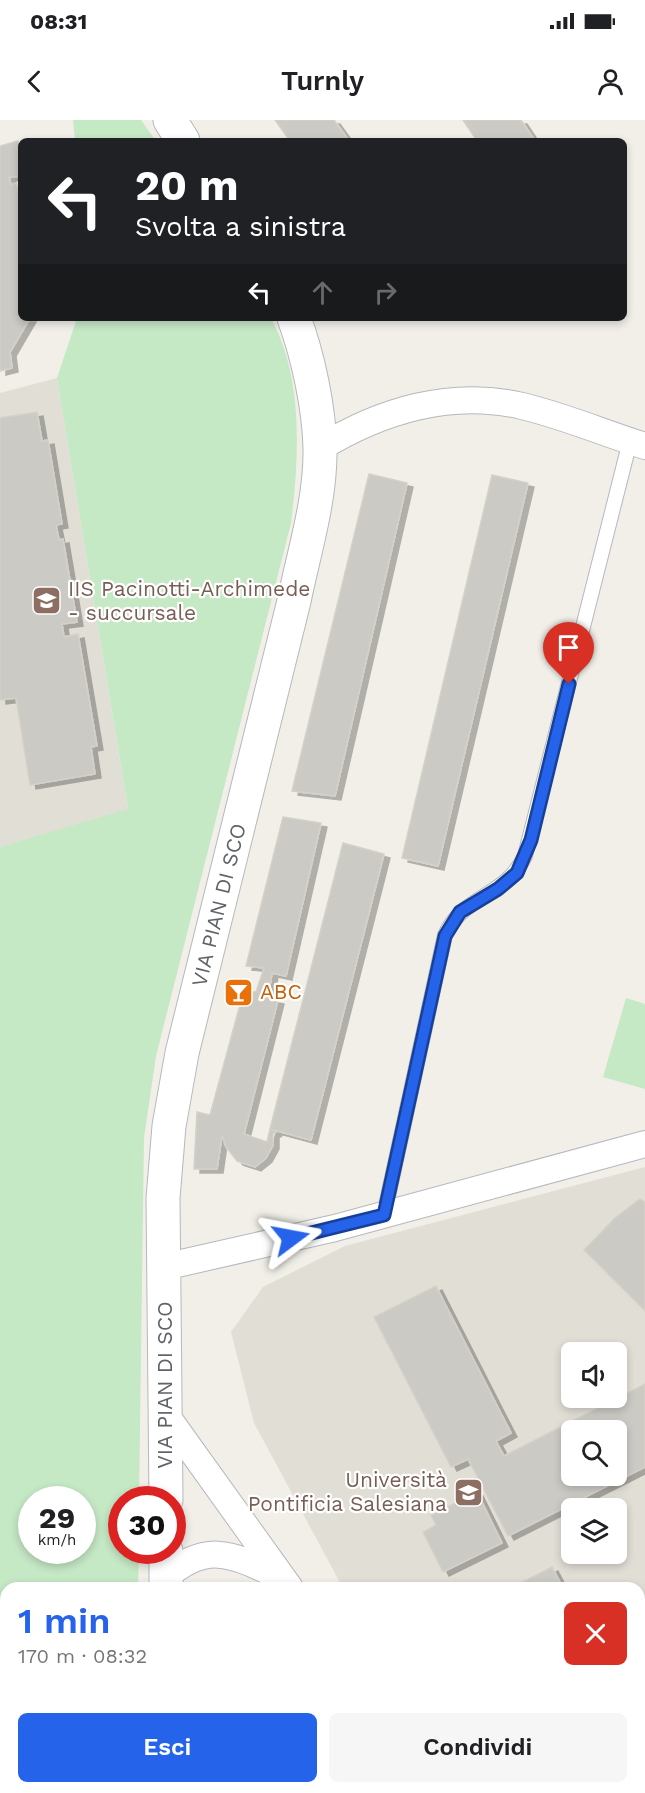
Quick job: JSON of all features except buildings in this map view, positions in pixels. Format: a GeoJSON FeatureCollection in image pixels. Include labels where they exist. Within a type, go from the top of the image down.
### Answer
{"type":"FeatureCollection","features":[{"type":"Feature","properties":{"kind":"street"},"geometry":{"type":"LineString","coordinates":[[170,120],[181,138]]}},
{"type":"Feature","properties":{"kind":"street","name":"VIA PIAN DI SCO"},"geometry":{"type":"LineString","coordinates":[[166,1486],[165,1162],[178,1071],[294,601],[310,525],[320,447],[309,372],[295,321]]}},
{"type":"Feature","properties":{"kind":"street"},"geometry":{"type":"LineString","coordinates":[[320,447],[349,430],[385,415],[407,408],[452,401],[520,406],[638,443]]}},
{"type":"Feature","properties":{"kind":"street"},"geometry":{"type":"LineString","coordinates":[[164,1267],[384,1215],[645,1143]]}},
{"type":"Feature","properties":{"kind":"street"},"geometry":{"type":"LineString","coordinates":[[166,1415],[285,1582]]}},
{"type":"Feature","properties":{"kind":"street"},"geometry":{"type":"LineString","coordinates":[[166,1573],[194,1557],[216,1554],[239,1558],[284,1582]]}},
{"type":"Feature","properties":{"kind":"lane"},"geometry":{"type":"LineString","coordinates":[[384,1215],[445,936],[460,912],[508,881],[517,873],[525,856],[638,443]]}},
{"type":"Feature","properties":{"kind":"shaded area","name":"IIS Pacinotti-Archimede - succursale"},"geometry":{"type":"Polygon","coordinates":[[[57,378],[128,810],[0,847],[0,393],[57,378]]]}},
{"type":"Feature","properties":{"kind":"shaded area","name":"Università Pontificia Salesiana"},"geometry":{"type":"Polygon","coordinates":[[[645,1167],[645,1582],[340,1582],[254,1423],[231,1332],[263,1287],[345,1246],[645,1167]]]}},
{"type":"Feature","properties":{"kind":"green space"},"geometry":{"type":"Polygon","coordinates":[[[73,120],[141,120],[154,138],[75,138],[73,120]]]}},
{"type":"Feature","properties":{"kind":"green space"},"geometry":{"type":"Polygon","coordinates":[[[76,321],[272,321],[282,342],[294,392],[297,445],[291,523],[156,1056],[144,1138],[139,1486],[108,1486],[108,1564],[139,1564],[138,1582],[0,1582],[0,847],[128,809],[57,378],[76,321]]]}},
{"type":"Feature","properties":{"kind":"green space"},"geometry":{"type":"Polygon","coordinates":[[[626,998],[645,1004],[645,1089],[603,1077],[626,998]]]}},
{"type":"Feature","properties":{"kind":"place","name":"IIS Pacinotti-Archimede - succursale"},"geometry":{"type":"Point","coordinates":[47,601]}},
{"type":"Feature","properties":{"kind":"place","name":"ABC"},"geometry":{"type":"Point","coordinates":[239,992]}},
{"type":"Feature","properties":{"kind":"place","name":"Università Pontificia Salesiana"},"geometry":{"type":"Point","coordinates":[468,1492]}},
{"type":"Feature","properties":{"kind":"route"},"geometry":{"type":"LineString","coordinates":[[291,1238],[384,1215],[445,936],[451,923],[460,912],[498,889],[517,873],[531,840],[569,684]]}}]}
